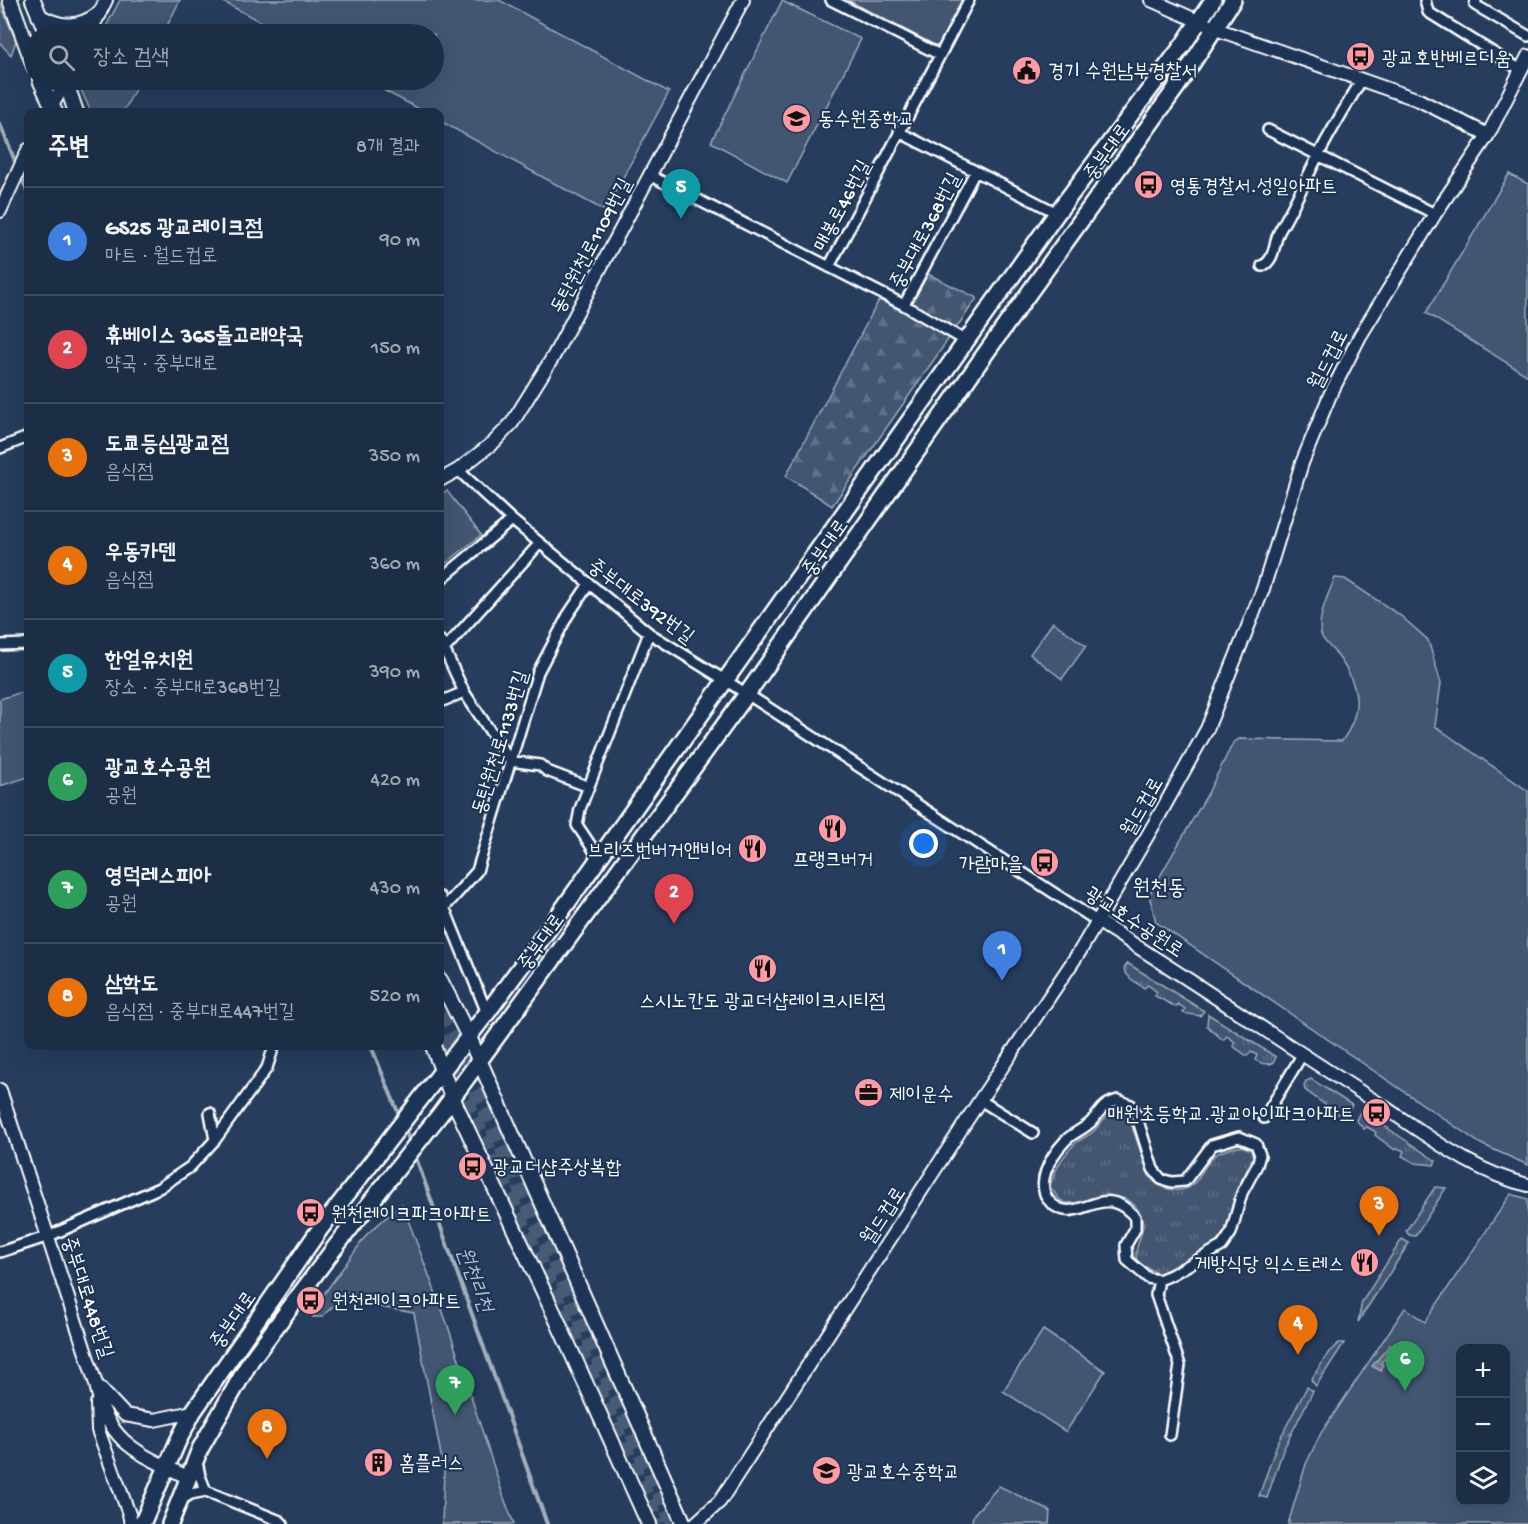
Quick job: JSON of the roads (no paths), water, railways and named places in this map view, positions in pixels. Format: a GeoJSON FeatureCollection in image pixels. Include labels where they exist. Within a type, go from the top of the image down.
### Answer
{"type":"FeatureCollection","features":[{"type":"Feature","properties":{"kind":"main road"},"geometry":{"type":"LineString","coordinates":[[10,0],[24,38]]}},
{"type":"Feature","properties":{"kind":"main road"},"geometry":{"type":"LineString","coordinates":[[33,0],[42,24]]}},
{"type":"Feature","properties":{"kind":"main road","name":"중부대로"},"geometry":{"type":"LineString","coordinates":[[143,1522],[166,1466],[193,1412],[320,1229],[487,1013],[1057,213],[1160,76],[1213,0]]}},
{"type":"Feature","properties":{"kind":"main road","name":"중부대로"},"geometry":{"type":"LineString","coordinates":[[170,1524],[196,1458],[251,1360],[441,1113],[747,694],[985,354],[1176,88],[1233,0]]}},
{"type":"Feature","properties":{"kind":"main road"},"geometry":{"type":"LineString","coordinates":[[79,24],[99,14]]}},
{"type":"Feature","properties":{"kind":"main road"},"geometry":{"type":"LineString","coordinates":[[39,16],[55,24]]}},
{"type":"Feature","properties":{"kind":"main road"},"geometry":{"type":"LineString","coordinates":[[1160,76],[1176,88]]}},
{"type":"Feature","properties":{"kind":"main road"},"geometry":{"type":"LineString","coordinates":[[44,90],[51,108]]}},
{"type":"Feature","properties":{"kind":"main road"},"geometry":{"type":"LineString","coordinates":[[69,90],[75,108]]}},
{"type":"Feature","properties":{"kind":"main road"},"geometry":{"type":"LineString","coordinates":[[444,988],[468,1037],[684,1524]]}},
{"type":"Feature","properties":{"kind":"main road"},"geometry":{"type":"LineString","coordinates":[[435,1050],[452,1097],[556,1318],[649,1524]]}},
{"type":"Feature","properties":{"kind":"street"},"geometry":{"type":"LineString","coordinates":[[94,24],[106,0]]}},
{"type":"Feature","properties":{"kind":"street","name":"동탄원천로1109번길"},"geometry":{"type":"LineString","coordinates":[[444,478],[458,470],[494,442],[512,423],[553,357],[743,0]]}},
{"type":"Feature","properties":{"kind":"street"},"geometry":{"type":"LineString","coordinates":[[831,0],[940,55]]}},
{"type":"Feature","properties":{"kind":"street","name":"매봉로46번길"},"geometry":{"type":"LineString","coordinates":[[829,267],[969,0]]}},
{"type":"Feature","properties":{"kind":"street"},"geometry":{"type":"LineString","coordinates":[[1151,0],[1216,29],[1419,100],[1488,135]]}},
{"type":"Feature","properties":{"kind":"street"},"geometry":{"type":"LineString","coordinates":[[1425,0],[1428,12],[1521,70]]}},
{"type":"Feature","properties":{"kind":"street"},"geometry":{"type":"LineString","coordinates":[[1476,0],[1475,5],[1528,36]]}},
{"type":"Feature","properties":{"kind":"street","name":"월드컵로"},"geometry":{"type":"LineString","coordinates":[[695,1524],[720,1501],[980,1100],[1080,951],[1207,729],[1263,589],[1302,463],[1330,395],[1360,336],[1435,214],[1488,135],[1528,56]]}},
{"type":"Feature","properties":{"kind":"street"},"geometry":{"type":"LineString","coordinates":[[1262,266],[1271,257],[1277,234],[1293,209],[1318,155],[1362,79]]}},
{"type":"Feature","properties":{"kind":"street"},"geometry":{"type":"LineString","coordinates":[[53,108],[61,90]]}},
{"type":"Feature","properties":{"kind":"street"},"geometry":{"type":"LineString","coordinates":[[1268,130],[1435,214]]}},
{"type":"Feature","properties":{"kind":"street"},"geometry":{"type":"LineString","coordinates":[[899,132],[1057,213]]}},
{"type":"Feature","properties":{"kind":"street"},"geometry":{"type":"LineString","coordinates":[[1,209],[24,159]]}},
{"type":"Feature","properties":{"kind":"street","name":"중부대로368번길"},"geometry":{"type":"LineString","coordinates":[[904,305],[975,172]]}},
{"type":"Feature","properties":{"kind":"street","name":"중부대로368번길"},"geometry":{"type":"LineString","coordinates":[[649,175],[904,305],[966,341]]}},
{"type":"Feature","properties":{"kind":"street"},"geometry":{"type":"LineString","coordinates":[[0,448],[24,439]]}},
{"type":"Feature","properties":{"kind":"street","name":"중부대로392번길"},"geometry":{"type":"LineString","coordinates":[[458,470],[512,520],[649,633],[725,680]]}},
{"type":"Feature","properties":{"kind":"street"},"geometry":{"type":"LineString","coordinates":[[444,577],[512,520]]}},
{"type":"Feature","properties":{"kind":"street"},"geometry":{"type":"LineString","coordinates":[[444,645],[540,543]]}},
{"type":"Feature","properties":{"kind":"street","name":"동탄원천로1133번길"},"geometry":{"type":"LineString","coordinates":[[444,908],[477,871],[538,672],[568,615],[589,584]]}},
{"type":"Feature","properties":{"kind":"street"},"geometry":{"type":"LineString","coordinates":[[599,858],[577,825],[580,808],[649,633]]}},
{"type":"Feature","properties":{"kind":"street"},"geometry":{"type":"LineString","coordinates":[[0,645],[24,644]]}},
{"type":"Feature","properties":{"kind":"street"},"geometry":{"type":"LineString","coordinates":[[444,654],[464,692],[510,761],[540,765],[547,771],[589,787]]}},
{"type":"Feature","properties":{"kind":"street","name":"광교호수공원로"},"geometry":{"type":"LineString","coordinates":[[725,680],[1480,1168],[1528,1185]]}},
{"type":"Feature","properties":{"kind":"street"},"geometry":{"type":"LineString","coordinates":[[444,700],[464,692]]}},
{"type":"Feature","properties":{"kind":"street"},"geometry":{"type":"LineString","coordinates":[[444,908],[487,1013]]}},
{"type":"Feature","properties":{"kind":"street"},"geometry":{"type":"LineString","coordinates":[[0,1252],[49,1236],[159,1188],[190,1167],[215,1140],[267,1068],[273,1050]]}},
{"type":"Feature","properties":{"kind":"street"},"geometry":{"type":"LineString","coordinates":[[1264,1118],[1302,1055]]}},
{"type":"Feature","properties":{"kind":"street","name":"중부대로448번길"},"geometry":{"type":"LineString","coordinates":[[0,1090],[49,1236],[100,1403],[110,1425],[132,1448],[189,1478]]}},
{"type":"Feature","properties":{"kind":"street"},"geometry":{"type":"LineString","coordinates":[[980,1100],[1033,1133]]}},
{"type":"Feature","properties":{"kind":"street"},"geometry":{"type":"LineString","coordinates":[[1118,1100],[1131,1106],[1135,1112],[1153,1169],[1161,1179],[1172,1182],[1185,1181],[1212,1145],[1239,1137],[1256,1144],[1260,1155],[1257,1166],[1242,1193],[1231,1233],[1222,1246],[1159,1280],[1148,1278],[1127,1260],[1126,1245],[1135,1229],[1135,1217],[1123,1206],[1110,1202],[1073,1210],[1061,1210],[1049,1201],[1043,1185],[1046,1169],[1065,1141],[1090,1123],[1105,1104],[1118,1100]]}},
{"type":"Feature","properties":{"kind":"street"},"geometry":{"type":"LineString","coordinates":[[210,1113],[215,1140]]}},
{"type":"Feature","properties":{"kind":"street"},"geometry":{"type":"LineString","coordinates":[[1159,1280],[1156,1295],[1180,1365],[1170,1435]]}},
{"type":"Feature","properties":{"kind":"street"},"geometry":{"type":"LineString","coordinates":[[96,1384],[125,1415],[154,1420],[193,1412]]}},
{"type":"Feature","properties":{"kind":"street"},"geometry":{"type":"LineString","coordinates":[[96,1384],[98,1430],[123,1496],[143,1522]]}},
{"type":"Feature","properties":{"kind":"street"},"geometry":{"type":"LineString","coordinates":[[196,1458],[206,1491]]}},
{"type":"Feature","properties":{"kind":"street"},"geometry":{"type":"LineString","coordinates":[[179,1501],[191,1494],[206,1491],[283,1524]]}},
{"type":"Feature","properties":{"kind":"water"},"geometry":{"type":"Polygon","coordinates":[[[1390,1345],[1395,1347],[1381,1363],[1383,1365],[1381,1371],[1372,1366],[1390,1345]]]}},
{"type":"Feature","properties":{"kind":"waterway","name":"원천리천"},"geometry":{"type":"LineString","coordinates":[[0,124],[17,166]]}},
{"type":"Feature","properties":{"kind":"waterway","name":"원천리천"},"geometry":{"type":"LineString","coordinates":[[21,175],[24,183]]}},
{"type":"Feature","properties":{"kind":"waterway","name":"원천리천"},"geometry":{"type":"LineString","coordinates":[[373,1050],[400,1117]]}},
{"type":"Feature","properties":{"kind":"waterway","name":"원천리천"},"geometry":{"type":"LineString","coordinates":[[404,1127],[411,1145]]}},
{"type":"Feature","properties":{"kind":"waterway","name":"원천리천"},"geometry":{"type":"LineString","coordinates":[[415,1155],[547,1524]]}},
{"type":"Feature","properties":{"kind":"tunnel"},"geometry":{"type":"LineString","coordinates":[[444,1023],[673,1524]]}},
{"type":"Feature","properties":{"kind":"tunnel"},"geometry":{"type":"LineString","coordinates":[[444,1050],[660,1524]]}},
{"type":"Feature","properties":{"kind":"place","name":"광교호반베르디움"},"geometry":{"type":"Point","coordinates":[1361,57]}},
{"type":"Feature","properties":{"kind":"place","name":"경기 수원남부경찰서"},"geometry":{"type":"Point","coordinates":[1027,70]}},
{"type":"Feature","properties":{"kind":"place","name":"동수원중학교"},"geometry":{"type":"Point","coordinates":[797,118]}},
{"type":"Feature","properties":{"kind":"place","name":"영통경찰서.성일아파트"},"geometry":{"type":"Point","coordinates":[1149,185]}},
{"type":"Feature","properties":{"kind":"place","name":"한얼유치원"},"geometry":{"type":"Point","coordinates":[681,219]}},
{"type":"Feature","properties":{"kind":"place","name":"프랭크버거"},"geometry":{"type":"Point","coordinates":[833,828]}},
{"type":"Feature","properties":{"kind":"place","name":"브리즈번버거앤비어"},"geometry":{"type":"Point","coordinates":[753,849]}},
{"type":"Feature","properties":{"kind":"place","name":"가람마을"},"geometry":{"type":"Point","coordinates":[1044,863]}},
{"type":"Feature","properties":{"kind":"place","name":"휴베이스 365돌고래약국"},"geometry":{"type":"Point","coordinates":[674,924]}},
{"type":"Feature","properties":{"kind":"place","name":"스시노칸도 광교더샵레이크시티점"},"geometry":{"type":"Point","coordinates":[762,969]}},
{"type":"Feature","properties":{"kind":"place","name":"GS25 광교레이크점"},"geometry":{"type":"Point","coordinates":[1002,981]}},
{"type":"Feature","properties":{"kind":"place","name":"제이운수"},"geometry":{"type":"Point","coordinates":[868,1093]}},
{"type":"Feature","properties":{"kind":"place","name":"매원초등학교.광교아이파크아파트"},"geometry":{"type":"Point","coordinates":[1376,1113]}},
{"type":"Feature","properties":{"kind":"place","name":"광교더샵주상복합"},"geometry":{"type":"Point","coordinates":[472,1166]}},
{"type":"Feature","properties":{"kind":"place","name":"원천레이크파크아파트"},"geometry":{"type":"Point","coordinates":[310,1213]}},
{"type":"Feature","properties":{"kind":"place","name":"도쿄등심광교점"},"geometry":{"type":"Point","coordinates":[1379,1236]}},
{"type":"Feature","properties":{"kind":"place","name":"게방식당 익스트레스"},"geometry":{"type":"Point","coordinates":[1365,1263]}},
{"type":"Feature","properties":{"kind":"place","name":"원천레이크아파트"},"geometry":{"type":"Point","coordinates":[311,1300]}},
{"type":"Feature","properties":{"kind":"place","name":"우동카덴"},"geometry":{"type":"Point","coordinates":[1298,1355]}},
{"type":"Feature","properties":{"kind":"place","name":"광교호수공원"},"geometry":{"type":"Point","coordinates":[1405,1391]}},
{"type":"Feature","properties":{"kind":"place","name":"영덕레스피아"},"geometry":{"type":"Point","coordinates":[455,1415]}},
{"type":"Feature","properties":{"kind":"place","name":"삼학도"},"geometry":{"type":"Point","coordinates":[267,1459]}},
{"type":"Feature","properties":{"kind":"place","name":"홈플러스"},"geometry":{"type":"Point","coordinates":[378,1462]}},
{"type":"Feature","properties":{"kind":"place","name":"광교호수중학교"},"geometry":{"type":"Point","coordinates":[826,1471]}},
{"type":"Feature","properties":{"kind":"district","name":"원천동"},"geometry":{"type":"Point","coordinates":[1159,886]}}]}
